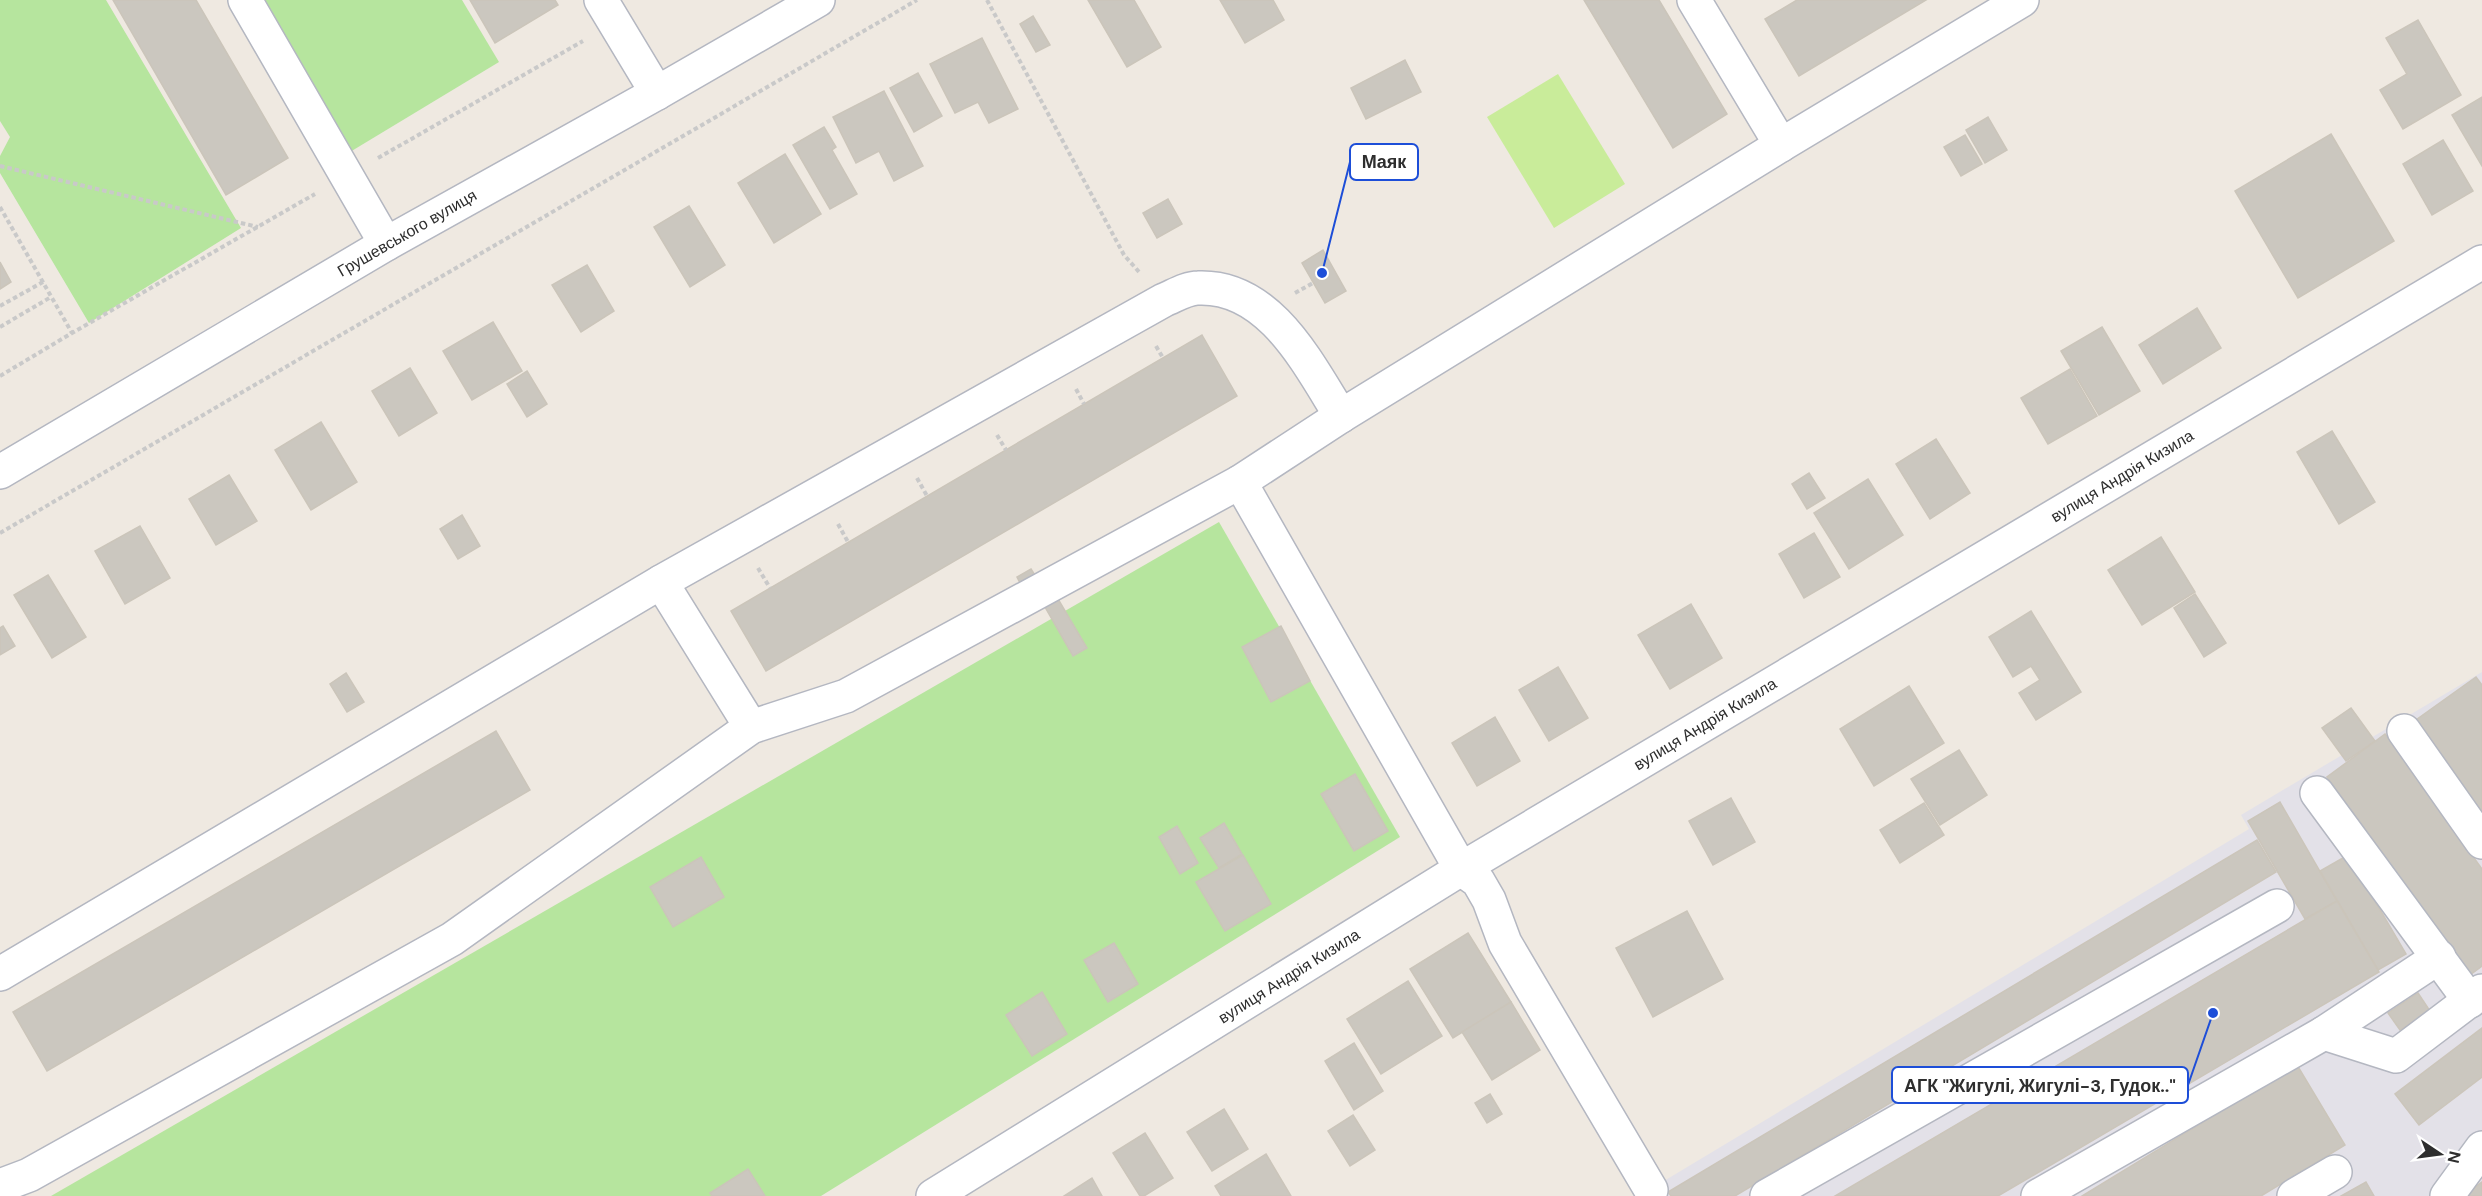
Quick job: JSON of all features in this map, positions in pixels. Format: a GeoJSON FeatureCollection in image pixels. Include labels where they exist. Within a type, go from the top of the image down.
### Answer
{"type":"FeatureCollection","features":[{"type":"Feature","properties":{"kind":"street"},"geometry":{"type":"LineString","coordinates":[[245,0],[386,244]]}},
{"type":"Feature","properties":{"kind":"street","name":"Грушевського вулиця"},"geometry":{"type":"LineString","coordinates":[[0,472],[386,244],[818,0]]}},
{"type":"Feature","properties":{"kind":"street"},"geometry":{"type":"LineString","coordinates":[[1694,0],[1782,145]]}},
{"type":"Feature","properties":{"kind":"street"},"geometry":{"type":"LineString","coordinates":[[0,1186],[29,1175],[452,939],[751,727],[846,696],[1240,482],[1341,416],[2022,0]]}},
{"type":"Feature","properties":{"kind":"street"},"geometry":{"type":"LineString","coordinates":[[608,11],[657,93]]}},
{"type":"Feature","properties":{"kind":"street","name":"вулиця Андрія Кизила"},"geometry":{"type":"LineString","coordinates":[[933,1196],[1461,869],[2482,262]]}},
{"type":"Feature","properties":{"kind":"street"},"geometry":{"type":"LineString","coordinates":[[0,974],[661,582],[1164,300],[1196,288],[1226,289],[1264,311],[1292,339],[1341,416]]}},
{"type":"Feature","properties":{"kind":"street"},"geometry":{"type":"LineString","coordinates":[[1240,482],[1461,869],[1478,880],[1489,900],[1505,943],[1651,1190]]}},
{"type":"Feature","properties":{"kind":"street"},"geometry":{"type":"LineString","coordinates":[[661,582],[751,727]]}},
{"type":"Feature","properties":{"kind":"street"},"geometry":{"type":"LineString","coordinates":[[2404,731],[2482,842]]}},
{"type":"Feature","properties":{"kind":"street"},"geometry":{"type":"LineString","coordinates":[[2317,793],[2439,957],[2476,996],[2396,1056],[2324,1033]]}},
{"type":"Feature","properties":{"kind":"street"},"geometry":{"type":"LineString","coordinates":[[1767,1196],[2277,906]]}},
{"type":"Feature","properties":{"kind":"street"},"geometry":{"type":"LineString","coordinates":[[2038,1196],[2324,1033],[2439,957]]}},
{"type":"Feature","properties":{"kind":"street"},"geometry":{"type":"LineString","coordinates":[[2446,1196],[2482,1148]]}},
{"type":"Feature","properties":{"kind":"street"},"geometry":{"type":"LineString","coordinates":[[2294,1196],[2335,1172]]}},
{"type":"Feature","properties":{"kind":"path"},"geometry":{"type":"LineString","coordinates":[[0,533],[917,0]]}},
{"type":"Feature","properties":{"kind":"path"},"geometry":{"type":"LineString","coordinates":[[987,0],[1124,255],[1164,300]]}},
{"type":"Feature","properties":{"kind":"path"},"geometry":{"type":"LineString","coordinates":[[0,376],[346,176],[608,11]]}},
{"type":"Feature","properties":{"kind":"path"},"geometry":{"type":"LineString","coordinates":[[0,166],[258,227]]}},
{"type":"Feature","properties":{"kind":"path"},"geometry":{"type":"LineString","coordinates":[[0,207],[72,333]]}},
{"type":"Feature","properties":{"kind":"path"},"geometry":{"type":"LineString","coordinates":[[0,306],[43,282]]}},
{"type":"Feature","properties":{"kind":"path"},"geometry":{"type":"LineString","coordinates":[[0,327],[51,297]]}},
{"type":"Feature","properties":{"kind":"shaded area"},"geometry":{"type":"Polygon","coordinates":[[[2482,672],[2482,1196],[1639,1196],[2249,829],[2241,815],[2482,672]]]}},
{"type":"Feature","properties":{"kind":"green space"},"geometry":{"type":"Polygon","coordinates":[[[0,0],[106,0],[241,228],[89,323],[0,173],[0,156],[10,137],[0,121],[0,0]]]}},
{"type":"Feature","properties":{"kind":"green space"},"geometry":{"type":"Polygon","coordinates":[[[262,0],[462,0],[499,62],[350,152],[262,0]]]}},
{"type":"Feature","properties":{"kind":"green space"},"geometry":{"type":"Polygon","coordinates":[[[1558,74],[1625,184],[1554,228],[1487,117],[1558,74]]]}},
{"type":"Feature","properties":{"kind":"green space"},"geometry":{"type":"Polygon","coordinates":[[[1219,522],[1400,837],[821,1196],[51,1196],[1219,522]]]}},
{"type":"Feature","properties":{"kind":"building"},"geometry":{"type":"Polygon","coordinates":[[[113,0],[196,0],[288,158],[226,195],[113,0]]]}},
{"type":"Feature","properties":{"kind":"building"},"geometry":{"type":"Polygon","coordinates":[[[470,0],[555,0],[558,5],[495,43],[470,0]]]}},
{"type":"Feature","properties":{"kind":"building"},"geometry":{"type":"Polygon","coordinates":[[[1088,0],[1134,0],[1161,47],[1127,67],[1088,0]]]}},
{"type":"Feature","properties":{"kind":"building"},"geometry":{"type":"Polygon","coordinates":[[[1220,0],[1273,0],[1284,20],[1245,43],[1220,0]]]}},
{"type":"Feature","properties":{"kind":"building"},"geometry":{"type":"Polygon","coordinates":[[[1584,0],[1659,0],[1727,114],[1673,148],[1584,0]]]}},
{"type":"Feature","properties":{"kind":"building"},"geometry":{"type":"Polygon","coordinates":[[[1797,0],[1926,0],[1799,76],[1765,19],[1797,0]]]}},
{"type":"Feature","properties":{"kind":"building"},"geometry":{"type":"Polygon","coordinates":[[[1033,16],[1050,45],[1036,52],[1020,24],[1033,16]]]}},
{"type":"Feature","properties":{"kind":"building"},"geometry":{"type":"Polygon","coordinates":[[[2418,20],[2461,95],[2403,129],[2380,90],[2407,74],[2386,38],[2418,20]]]}},
{"type":"Feature","properties":{"kind":"building"},"geometry":{"type":"Polygon","coordinates":[[[982,38],[1018,109],[989,123],[978,102],[955,113],[930,64],[982,38]]]}},
{"type":"Feature","properties":{"kind":"building"},"geometry":{"type":"Polygon","coordinates":[[[1405,60],[1421,92],[1366,119],[1351,88],[1405,60]]]}},
{"type":"Feature","properties":{"kind":"building"},"geometry":{"type":"Polygon","coordinates":[[[918,73],[942,116],[914,132],[890,88],[918,73]]]}},
{"type":"Feature","properties":{"kind":"building"},"geometry":{"type":"Polygon","coordinates":[[[884,91],[923,166],[894,181],[879,151],[856,163],[833,117],[884,91]]]}},
{"type":"Feature","properties":{"kind":"building"},"geometry":{"type":"Polygon","coordinates":[[[2482,97],[2482,166],[2452,115],[2482,97]]]}},
{"type":"Feature","properties":{"kind":"building"},"geometry":{"type":"Polygon","coordinates":[[[1988,117],[2007,150],[1985,163],[1966,130],[1988,117]]]}},
{"type":"Feature","properties":{"kind":"building"},"geometry":{"type":"Polygon","coordinates":[[[824,127],[836,147],[832,150],[857,194],[830,209],[793,145],[824,127]]]}},
{"type":"Feature","properties":{"kind":"building"},"geometry":{"type":"Polygon","coordinates":[[[2331,134],[2394,241],[2298,298],[2235,191],[2331,134]]]}},
{"type":"Feature","properties":{"kind":"building"},"geometry":{"type":"Polygon","coordinates":[[[1965,135],[1982,164],[1961,176],[1944,147],[1965,135]]]}},
{"type":"Feature","properties":{"kind":"building"},"geometry":{"type":"Polygon","coordinates":[[[2443,140],[2473,191],[2432,215],[2403,164],[2443,140]]]}},
{"type":"Feature","properties":{"kind":"building"},"geometry":{"type":"Polygon","coordinates":[[[785,154],[821,214],[774,243],[738,183],[785,154]]]}},
{"type":"Feature","properties":{"kind":"building"},"geometry":{"type":"Polygon","coordinates":[[[1168,199],[1182,224],[1157,238],[1143,213],[1168,199]]]}},
{"type":"Feature","properties":{"kind":"building"},"geometry":{"type":"Polygon","coordinates":[[[689,206],[725,265],[690,287],[654,227],[689,206]]]}},
{"type":"Feature","properties":{"kind":"building"},"geometry":{"type":"Polygon","coordinates":[[[1323,250],[1346,291],[1325,303],[1302,263],[1323,250]]]}},
{"type":"Feature","properties":{"kind":"building"},"geometry":{"type":"Polygon","coordinates":[[[0,262],[11,282],[0,289],[0,262]]]}},
{"type":"Feature","properties":{"kind":"building"},"geometry":{"type":"Polygon","coordinates":[[[587,265],[614,311],[581,332],[552,285],[587,265]]]}},
{"type":"Feature","properties":{"kind":"building"},"geometry":{"type":"Polygon","coordinates":[[[2197,308],[2221,348],[2163,384],[2139,345],[2197,308]]]}},
{"type":"Feature","properties":{"kind":"building"},"geometry":{"type":"Polygon","coordinates":[[[493,322],[522,371],[472,400],[443,351],[493,322]]]}},
{"type":"Feature","properties":{"kind":"building"},"geometry":{"type":"Polygon","coordinates":[[[2102,327],[2140,391],[2099,415],[2061,351],[2102,327]]]}},
{"type":"Feature","properties":{"kind":"building"},"geometry":{"type":"Polygon","coordinates":[[[1202,335],[1237,396],[766,671],[731,611],[1202,335]]]}},
{"type":"Feature","properties":{"kind":"building"},"geometry":{"type":"Polygon","coordinates":[[[410,368],[437,413],[399,436],[372,391],[410,368]]]}},
{"type":"Feature","properties":{"kind":"building"},"geometry":{"type":"Polygon","coordinates":[[[2070,369],[2097,416],[2048,444],[2021,398],[2070,369]]]}},
{"type":"Feature","properties":{"kind":"building"},"geometry":{"type":"Polygon","coordinates":[[[527,371],[547,404],[527,417],[507,384],[527,371]]]}},
{"type":"Feature","properties":{"kind":"building"},"geometry":{"type":"Polygon","coordinates":[[[321,422],[357,482],[311,510],[275,450],[321,422]]]}},
{"type":"Feature","properties":{"kind":"building"},"geometry":{"type":"Polygon","coordinates":[[[2332,431],[2375,502],[2339,524],[2297,452],[2332,431]]]}},
{"type":"Feature","properties":{"kind":"building"},"geometry":{"type":"Polygon","coordinates":[[[1936,439],[1970,493],[1930,519],[1896,464],[1936,439]]]}},
{"type":"Feature","properties":{"kind":"building"},"geometry":{"type":"Polygon","coordinates":[[[1809,473],[1825,498],[1807,509],[1792,484],[1809,473]]]}},
{"type":"Feature","properties":{"kind":"building"},"geometry":{"type":"Polygon","coordinates":[[[229,475],[257,521],[216,545],[189,499],[229,475]]]}},
{"type":"Feature","properties":{"kind":"building"},"geometry":{"type":"Polygon","coordinates":[[[1868,479],[1903,535],[1849,569],[1814,513],[1868,479]]]}},
{"type":"Feature","properties":{"kind":"building"},"geometry":{"type":"Polygon","coordinates":[[[462,515],[480,546],[458,559],[440,529],[462,515]]]}},
{"type":"Feature","properties":{"kind":"building"},"geometry":{"type":"Polygon","coordinates":[[[140,526],[170,578],[125,604],[95,551],[140,526]]]}},
{"type":"Feature","properties":{"kind":"building"},"geometry":{"type":"Polygon","coordinates":[[[1814,533],[1840,577],[1804,598],[1779,554],[1814,533]]]}},
{"type":"Feature","properties":{"kind":"building"},"geometry":{"type":"Polygon","coordinates":[[[2161,537],[2195,592],[2142,625],[2108,570],[2161,537]]]}},
{"type":"Feature","properties":{"kind":"building"},"geometry":{"type":"Polygon","coordinates":[[[1031,569],[1038,580],[1023,589],[1017,577],[1031,569]]]}},
{"type":"Feature","properties":{"kind":"building"},"geometry":{"type":"Polygon","coordinates":[[[48,575],[86,637],[52,658],[14,595],[48,575]]]}},
{"type":"Feature","properties":{"kind":"building"},"geometry":{"type":"Polygon","coordinates":[[[2195,594],[2226,643],[2204,657],[2174,608],[2195,594]]]}},
{"type":"Feature","properties":{"kind":"building"},"geometry":{"type":"Polygon","coordinates":[[[1058,599],[1087,648],[1073,656],[1045,607],[1058,599]]]}},
{"type":"Feature","properties":{"kind":"building"},"geometry":{"type":"Polygon","coordinates":[[[1691,604],[1722,658],[1670,689],[1638,635],[1691,604]]]}},
{"type":"Feature","properties":{"kind":"building"},"geometry":{"type":"Polygon","coordinates":[[[2031,611],[2081,692],[2036,720],[2019,693],[2040,680],[2031,666],[2013,677],[1989,637],[2031,611]]]}},
{"type":"Feature","properties":{"kind":"building"},"geometry":{"type":"Polygon","coordinates":[[[3,626],[15,646],[0,655],[0,628],[3,626]]]}},
{"type":"Feature","properties":{"kind":"building"},"geometry":{"type":"Polygon","coordinates":[[[1281,626],[1310,681],[1271,702],[1242,647],[1281,626]]]}},
{"type":"Feature","properties":{"kind":"building"},"geometry":{"type":"Polygon","coordinates":[[[1558,667],[1588,718],[1549,741],[1519,690],[1558,667]]]}},
{"type":"Feature","properties":{"kind":"building"},"geometry":{"type":"Polygon","coordinates":[[[346,673],[364,702],[347,712],[330,684],[346,673]]]}},
{"type":"Feature","properties":{"kind":"building"},"geometry":{"type":"Polygon","coordinates":[[[2476,677],[2482,685],[2482,812],[2416,720],[2476,677]]]}},
{"type":"Feature","properties":{"kind":"building"},"geometry":{"type":"Polygon","coordinates":[[[1909,686],[1944,743],[1874,786],[1840,729],[1909,686]]]}},
{"type":"Feature","properties":{"kind":"building"},"geometry":{"type":"Polygon","coordinates":[[[2351,708],[2375,741],[2346,761],[2322,728],[2351,708]]]}},
{"type":"Feature","properties":{"kind":"building"},"geometry":{"type":"Polygon","coordinates":[[[1495,717],[1520,761],[1477,786],[1452,743],[1495,717]]]}},
{"type":"Feature","properties":{"kind":"building"},"geometry":{"type":"Polygon","coordinates":[[[496,731],[530,790],[47,1071],[13,1012],[496,731]]]}},
{"type":"Feature","properties":{"kind":"building"},"geometry":{"type":"Polygon","coordinates":[[[2385,734],[2482,869],[2482,966],[2470,975],[2327,777],[2385,734]]]}},
{"type":"Feature","properties":{"kind":"building"},"geometry":{"type":"Polygon","coordinates":[[[1959,750],[1987,795],[1940,825],[1911,779],[1959,750]]]}},
{"type":"Feature","properties":{"kind":"building"},"geometry":{"type":"Polygon","coordinates":[[[1355,774],[1388,831],[1354,851],[1321,794],[1355,774]]]}},
{"type":"Feature","properties":{"kind":"building"},"geometry":{"type":"Polygon","coordinates":[[[1731,798],[1755,842],[1713,865],[1689,821],[1731,798]]]}},
{"type":"Feature","properties":{"kind":"building"},"geometry":{"type":"Polygon","coordinates":[[[2280,802],[2337,901],[2305,919],[2248,821],[2280,802]]]}},
{"type":"Feature","properties":{"kind":"building"},"geometry":{"type":"Polygon","coordinates":[[[1924,803],[1944,835],[1900,863],[1880,830],[1924,803]]]}},
{"type":"Feature","properties":{"kind":"building"},"geometry":{"type":"Polygon","coordinates":[[[1224,823],[1242,854],[1219,868],[1200,838],[1224,823]]]}},
{"type":"Feature","properties":{"kind":"building"},"geometry":{"type":"Polygon","coordinates":[[[1177,826],[1198,863],[1180,874],[1159,837],[1177,826]]]}},
{"type":"Feature","properties":{"kind":"building"},"geometry":{"type":"Polygon","coordinates":[[[2257,840],[2276,872],[1735,1196],[1671,1196],[1668,1192],[2257,840]]]}},
{"type":"Feature","properties":{"kind":"building"},"geometry":{"type":"Polygon","coordinates":[[[1243,855],[1271,904],[1225,931],[1196,882],[1243,855]]]}},
{"type":"Feature","properties":{"kind":"building"},"geometry":{"type":"Polygon","coordinates":[[[2348,855],[2406,954],[2378,970],[2320,871],[2348,855]]]}},
{"type":"Feature","properties":{"kind":"building"},"geometry":{"type":"Polygon","coordinates":[[[701,857],[724,897],[673,927],[650,887],[701,857]]]}},
{"type":"Feature","properties":{"kind":"building"},"geometry":{"type":"Polygon","coordinates":[[[2337,901],[2379,972],[1998,1196],[1835,1196],[2337,901]]]}},
{"type":"Feature","properties":{"kind":"building"},"geometry":{"type":"Polygon","coordinates":[[[1687,911],[1723,979],[1653,1017],[1616,948],[1687,911]]]}},
{"type":"Feature","properties":{"kind":"building"},"geometry":{"type":"Polygon","coordinates":[[[1468,933],[1511,1002],[1453,1038],[1410,969],[1468,933]]]}},
{"type":"Feature","properties":{"kind":"building"},"geometry":{"type":"Polygon","coordinates":[[[1114,943],[1138,984],[1108,1002],[1084,960],[1114,943]]]}},
{"type":"Feature","properties":{"kind":"building"},"geometry":{"type":"Polygon","coordinates":[[[1408,981],[1442,1036],[1381,1074],[1347,1019],[1408,981]]]}},
{"type":"Feature","properties":{"kind":"building"},"geometry":{"type":"Polygon","coordinates":[[[1042,992],[1067,1034],[1032,1056],[1006,1015],[1042,992]]]}},
{"type":"Feature","properties":{"kind":"building"},"geometry":{"type":"Polygon","coordinates":[[[2418,993],[2430,1011],[2400,1030],[2388,1013],[2418,993]]]}},
{"type":"Feature","properties":{"kind":"building"},"geometry":{"type":"Polygon","coordinates":[[[1511,1002],[1540,1050],[1492,1080],[1462,1032],[1511,1002]]]}},
{"type":"Feature","properties":{"kind":"building"},"geometry":{"type":"Polygon","coordinates":[[[2482,1028],[2482,1077],[2419,1125],[2395,1094],[2482,1028]]]}},
{"type":"Feature","properties":{"kind":"building"},"geometry":{"type":"Polygon","coordinates":[[[1354,1043],[1383,1091],[1354,1110],[1325,1061],[1354,1043]]]}},
{"type":"Feature","properties":{"kind":"building"},"geometry":{"type":"Polygon","coordinates":[[[2297,1065],[2345,1145],[2261,1196],[2082,1196],[2297,1065]]]}},
{"type":"Feature","properties":{"kind":"building"},"geometry":{"type":"Polygon","coordinates":[[[1490,1094],[1502,1114],[1487,1123],[1475,1103],[1490,1094]]]}},
{"type":"Feature","properties":{"kind":"building"},"geometry":{"type":"Polygon","coordinates":[[[1224,1109],[1248,1149],[1212,1171],[1187,1132],[1224,1109]]]}},
{"type":"Feature","properties":{"kind":"building"},"geometry":{"type":"Polygon","coordinates":[[[1353,1115],[1375,1150],[1350,1166],[1328,1131],[1353,1115]]]}},
{"type":"Feature","properties":{"kind":"building"},"geometry":{"type":"Polygon","coordinates":[[[1145,1133],[1173,1178],[1144,1196],[1140,1196],[1113,1153],[1145,1133]]]}},
{"type":"Feature","properties":{"kind":"building"},"geometry":{"type":"Polygon","coordinates":[[[1266,1154],[1291,1196],[1221,1196],[1215,1186],[1266,1154]]]}},
{"type":"Feature","properties":{"kind":"building"},"geometry":{"type":"Polygon","coordinates":[[[748,1169],[765,1196],[712,1196],[710,1193],[748,1169]]]}},
{"type":"Feature","properties":{"kind":"building"},"geometry":{"type":"Polygon","coordinates":[[[1092,1178],[1102,1196],[1064,1196],[1092,1178]]]}},
{"type":"Feature","properties":{"kind":"building"},"geometry":{"type":"Polygon","coordinates":[[[2366,1182],[2374,1196],[2341,1196],[2366,1182]]]}},
{"type":"Feature","properties":{"kind":"building"},"geometry":{"type":"Polygon","coordinates":[[[2482,1182],[2482,1196],[2463,1196],[2482,1182]]]}},
{"type":"Feature","properties":{"kind":"place","name":"Маяк"},"geometry":{"type":"Point","coordinates":[1322,273]}},
{"type":"Feature","properties":{"kind":"place","name":"АГК \"Жигулі, Жигулі-3, Гудок..\""},"geometry":{"type":"Point","coordinates":[2213,1013]}}]}
